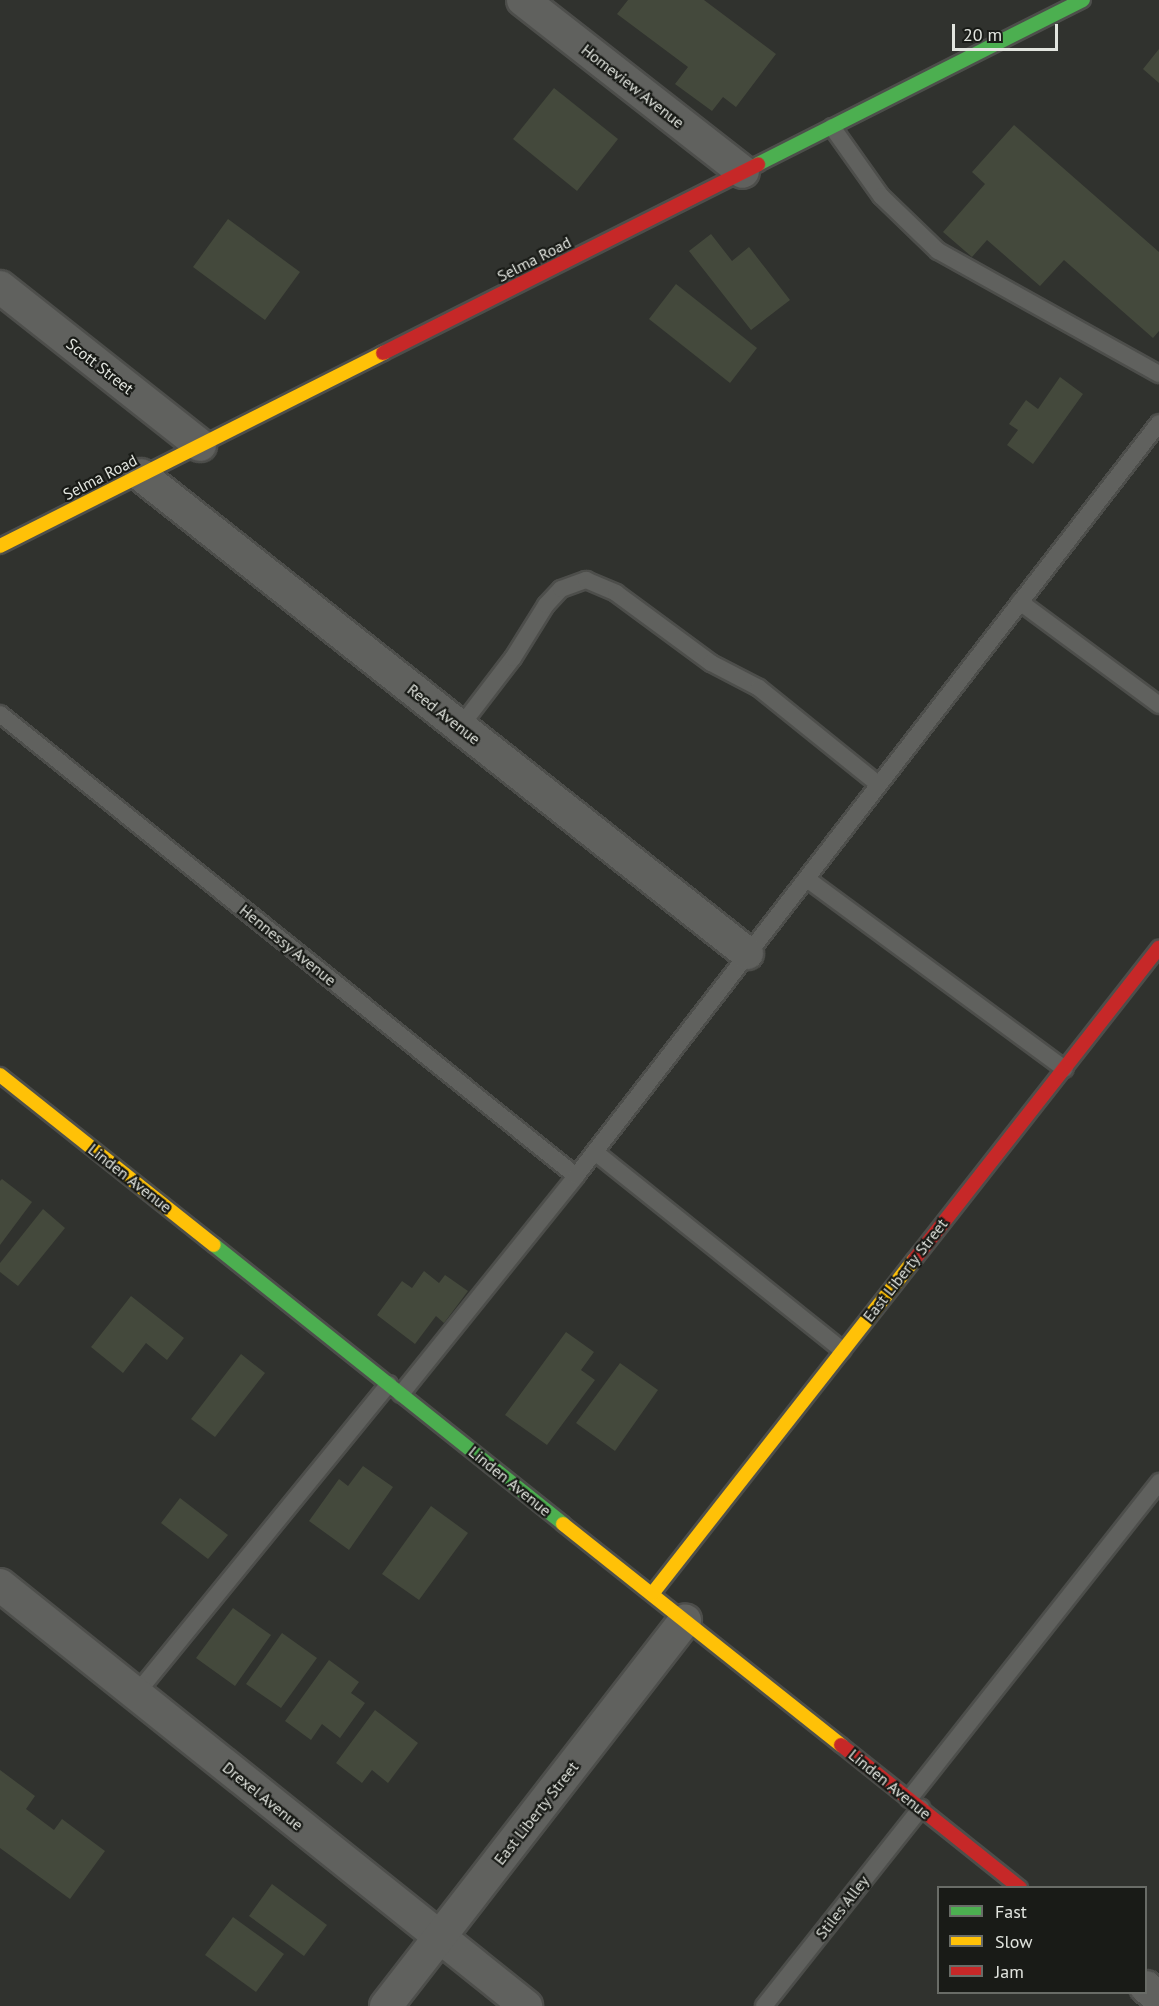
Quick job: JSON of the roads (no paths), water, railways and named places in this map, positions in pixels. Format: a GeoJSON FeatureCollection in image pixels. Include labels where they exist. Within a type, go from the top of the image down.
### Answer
{"type":"FeatureCollection","features":[{"type":"Feature","properties":{"kind":"street","name":"Homeview Avenue"},"geometry":{"type":"LineString","coordinates":[[523,0],[743,172]]}},
{"type":"Feature","properties":{"kind":"street","name":"Selma Road"},"geometry":{"type":"LineString","coordinates":[[0,546],[1083,0]]}},
{"type":"Feature","properties":{"kind":"street","name":"Scott Street"},"geometry":{"type":"LineString","coordinates":[[0,287],[200,446]]}},
{"type":"Feature","properties":{"kind":"street","name":"Reed Avenue"},"geometry":{"type":"LineString","coordinates":[[141,476],[747,953]]}},
{"type":"Feature","properties":{"kind":"street","name":"East Liberty Street"},"geometry":{"type":"LineString","coordinates":[[652,1594],[1159,947]]}},
{"type":"Feature","properties":{"kind":"street","name":"Linden Avenue"},"geometry":{"type":"LineString","coordinates":[[0,1075],[1019,1886]]}},
{"type":"Feature","properties":{"kind":"street","name":"Drexel Avenue"},"geometry":{"type":"LineString","coordinates":[[0,1585],[526,2006]]}},
{"type":"Feature","properties":{"kind":"street","name":"East Liberty Street"},"geometry":{"type":"LineString","coordinates":[[386,2006],[685,1620]]}},
{"type":"Feature","properties":{"kind":"street"},"geometry":{"type":"LineString","coordinates":[[1147,1988],[1159,1998]]}},
{"type":"Feature","properties":{"kind":"lane"},"geometry":{"type":"LineString","coordinates":[[832,127],[881,196],[938,251],[1159,374]]}},
{"type":"Feature","properties":{"kind":"lane"},"geometry":{"type":"LineString","coordinates":[[136,1694],[576,1176],[1159,423]]}},
{"type":"Feature","properties":{"kind":"lane"},"geometry":{"type":"LineString","coordinates":[[460,727],[513,658],[546,605],[561,590],[586,580],[616,593],[711,663],[759,688],[878,784]]}},
{"type":"Feature","properties":{"kind":"lane"},"geometry":{"type":"LineString","coordinates":[[1020,602],[1159,705]]}},
{"type":"Feature","properties":{"kind":"lane","name":"Hennessy Avenue"},"geometry":{"type":"LineString","coordinates":[[0,714],[576,1176]]}},
{"type":"Feature","properties":{"kind":"lane"},"geometry":{"type":"LineString","coordinates":[[807,879],[1065,1069]]}},
{"type":"Feature","properties":{"kind":"lane"},"geometry":{"type":"LineString","coordinates":[[595,1152],[842,1350]]}},
{"type":"Feature","properties":{"kind":"lane","name":"Stiles Alley"},"geometry":{"type":"LineString","coordinates":[[764,2006],[1159,1482]]}}]}
